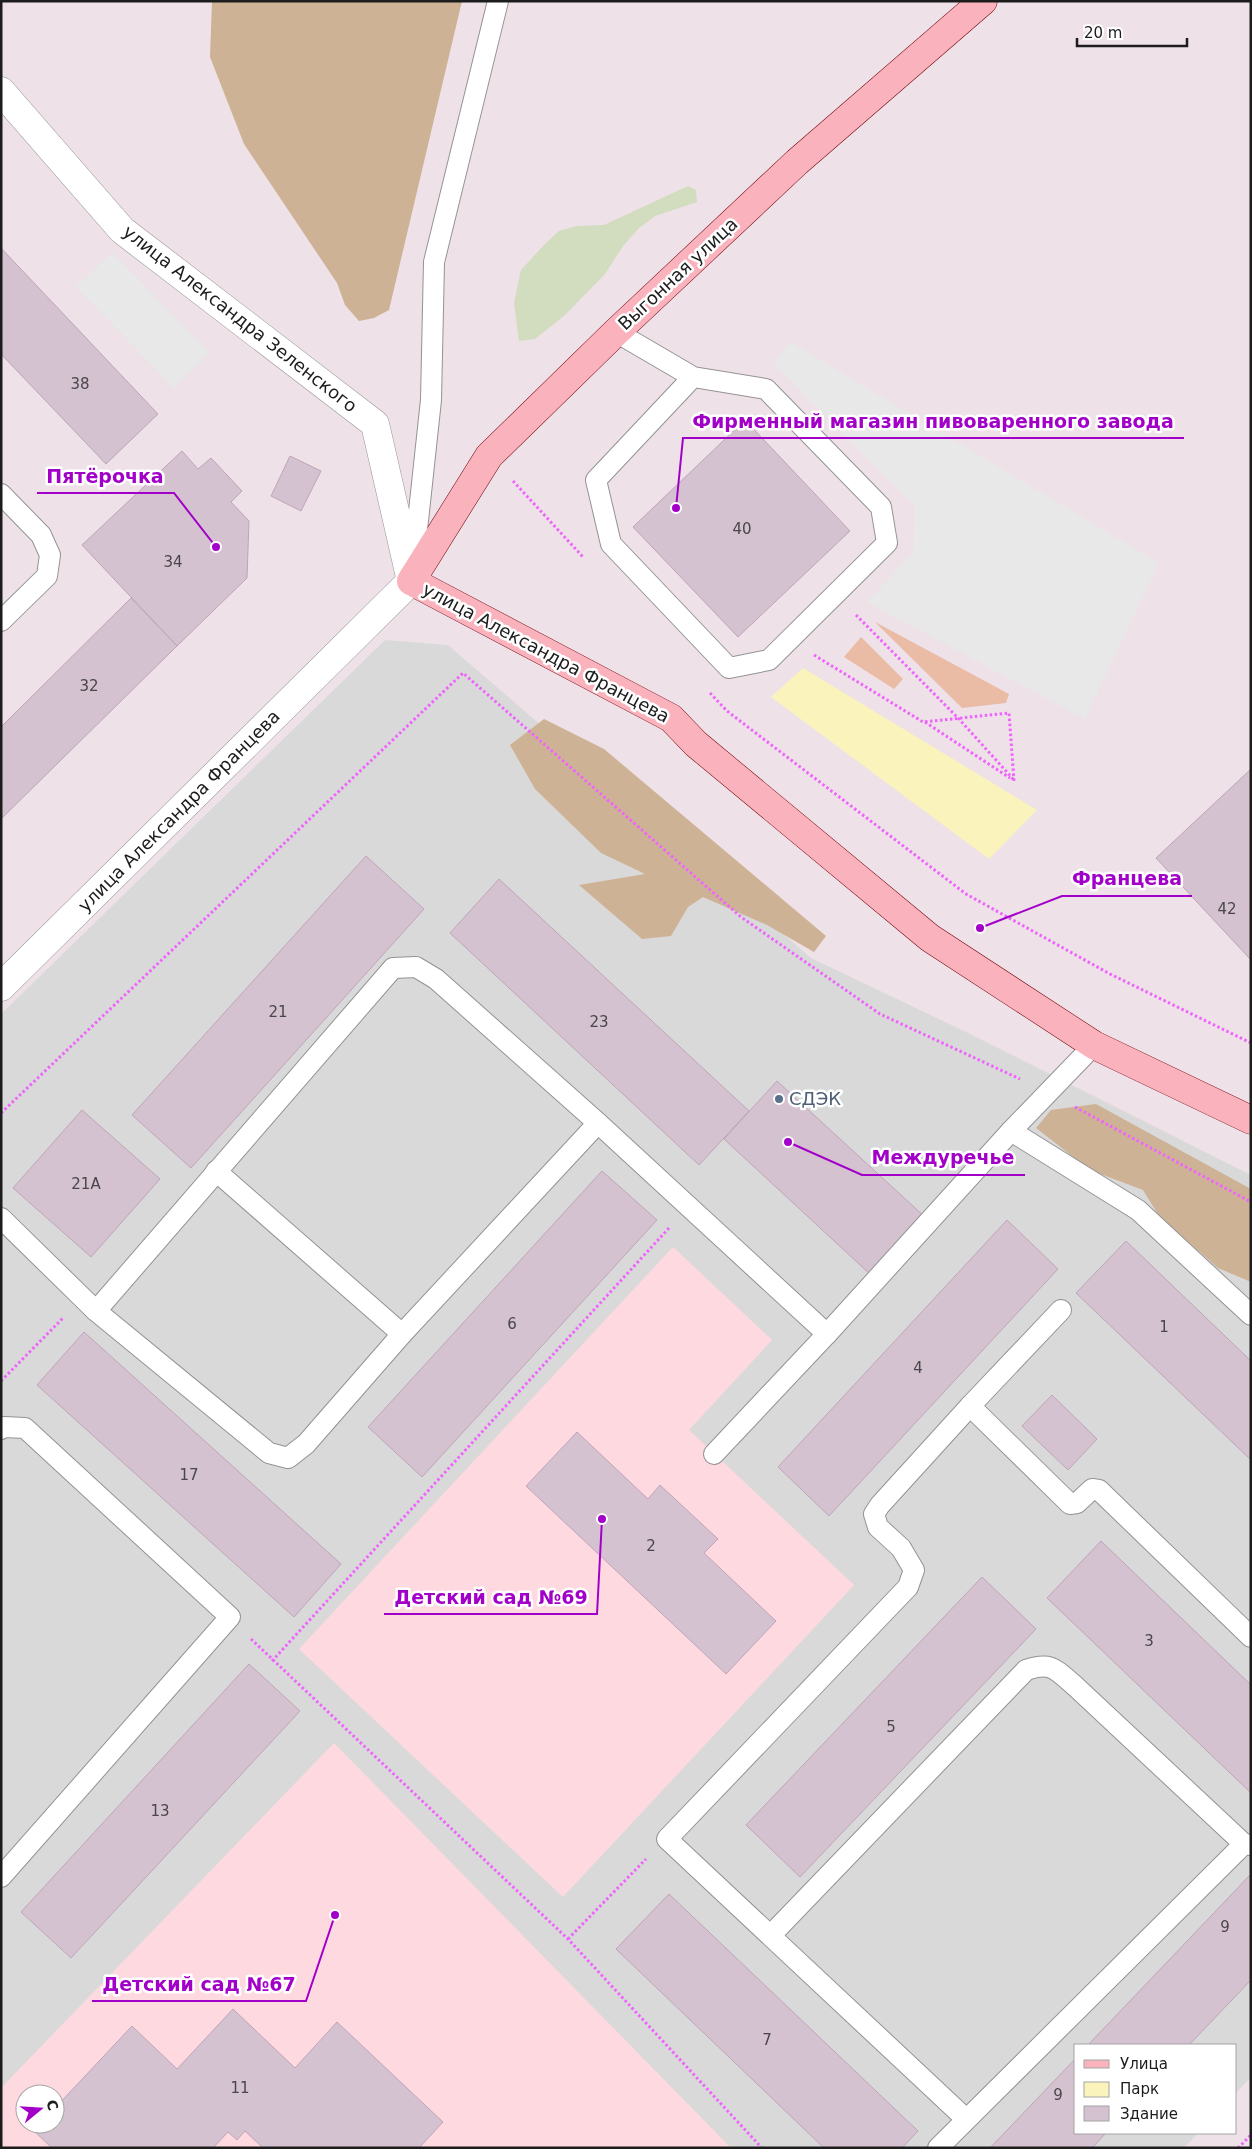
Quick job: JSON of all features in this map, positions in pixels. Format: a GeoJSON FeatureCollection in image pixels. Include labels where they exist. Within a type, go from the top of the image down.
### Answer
{"type":"FeatureCollection","features":[{"type":"Feature","properties":{"kind":"street","name":"Выгонная улица"},"geometry":{"type":"LineString","coordinates":[[412,581],[489,456],[616,332],[797,162],[983,1]]}},
{"type":"Feature","properties":{"kind":"street","name":"улица Александра Зеленского"},"geometry":{"type":"LineString","coordinates":[[1,91],[122,230],[375,424],[412,581]]}},
{"type":"Feature","properties":{"kind":"street","name":"улица Александра Францева"},"geometry":{"type":"LineString","coordinates":[[1,987],[412,581],[671,718],[696,744],[930,938],[1094,1044],[1251,1120]]}},
{"type":"Feature","properties":{"kind":"lane"},"geometry":{"type":"LineString","coordinates":[[412,581],[431,400],[434,262],[498,1]]}},
{"type":"Feature","properties":{"kind":"lane"},"geometry":{"type":"LineString","coordinates":[[616,332],[693,377],[766,389],[881,508],[887,543],[769,660],[729,668],[611,544],[596,480],[693,377]]}},
{"type":"Feature","properties":{"kind":"lane"},"geometry":{"type":"LineString","coordinates":[[1,494],[41,535],[50,555],[47,576],[1,621]]}},
{"type":"Feature","properties":{"kind":"lane"},"geometry":{"type":"LineString","coordinates":[[90,1304],[216,1171],[393,968],[416,968],[436,979],[598,1123],[827,1334]]}},
{"type":"Feature","properties":{"kind":"lane"},"geometry":{"type":"LineString","coordinates":[[714,1454],[827,1334],[1011,1131],[1094,1044]]}},
{"type":"Feature","properties":{"kind":"lane"},"geometry":{"type":"LineString","coordinates":[[1,1218],[90,1304],[269,1453],[288,1458],[306,1444],[402,1334],[598,1123]]}},
{"type":"Feature","properties":{"kind":"lane"},"geometry":{"type":"LineString","coordinates":[[1011,1131],[1138,1210],[1251,1315]]}},
{"type":"Feature","properties":{"kind":"lane"},"geometry":{"type":"LineString","coordinates":[[216,1171],[402,1334]]}},
{"type":"Feature","properties":{"kind":"lane"},"geometry":{"type":"LineString","coordinates":[[966,2119],[666,1839],[908,1588],[914,1570],[901,1548],[878,1527],[874,1514],[970,1406],[1060,1310]]}},
{"type":"Feature","properties":{"kind":"lane"},"geometry":{"type":"LineString","coordinates":[[970,1406],[1070,1504],[1077,1503],[1092,1489],[1096,1488],[1099,1490],[1251,1637]]}},
{"type":"Feature","properties":{"kind":"lane"},"geometry":{"type":"LineString","coordinates":[[1,1429],[4,1427],[25,1428],[230,1617],[1,1877]]}},
{"type":"Feature","properties":{"kind":"lane"},"geometry":{"type":"LineString","coordinates":[[771,1935],[1026,1670],[1040,1665],[1053,1668],[1075,1686],[1247,1844],[938,2148]]}},
{"type":"Feature","properties":{"kind":"path"},"geometry":{"type":"LineString","coordinates":[[489,456],[584,558]]}},
{"type":"Feature","properties":{"kind":"path"},"geometry":{"type":"LineString","coordinates":[[836,594],[959,719],[1014,781]]}},
{"type":"Feature","properties":{"kind":"path"},"geometry":{"type":"LineString","coordinates":[[789,640],[923,722],[1014,781]]}},
{"type":"Feature","properties":{"kind":"path"},"geometry":{"type":"LineString","coordinates":[[1,1113],[463,673],[742,917],[880,1014],[1048,1092],[1251,1202]]}},
{"type":"Feature","properties":{"kind":"path"},"geometry":{"type":"LineString","coordinates":[[706,689],[727,710],[966,894],[1110,974],[1251,1043]]}},
{"type":"Feature","properties":{"kind":"path"},"geometry":{"type":"LineString","coordinates":[[923,722],[1009,713],[1014,781]]}},
{"type":"Feature","properties":{"kind":"path"},"geometry":{"type":"LineString","coordinates":[[272,1662],[688,1207]]}},
{"type":"Feature","properties":{"kind":"path"},"geometry":{"type":"LineString","coordinates":[[1,1381],[90,1304]]}},
{"type":"Feature","properties":{"kind":"path"},"geometry":{"type":"LineString","coordinates":[[230,1617],[272,1662],[568,1939],[762,2148]]}},
{"type":"Feature","properties":{"kind":"path"},"geometry":{"type":"LineString","coordinates":[[568,1939],[666,1839]]}},
{"type":"Feature","properties":{"kind":"path"},"geometry":{"type":"LineString","coordinates":[[1238,2148],[1251,2135]]}},
{"type":"Feature","properties":{"kind":"shaded area"},"geometry":{"type":"Polygon","coordinates":[[[212,1],[462,1],[389,310],[374,318],[359,321],[345,305],[337,283],[244,144],[210,57],[212,1]]]}},
{"type":"Feature","properties":{"kind":"shaded area"},"geometry":{"type":"Polygon","coordinates":[[[112,252],[210,353],[174,388],[76,287],[112,252]]]}},
{"type":"Feature","properties":{"kind":"shaded area"},"geometry":{"type":"Polygon","coordinates":[[[790,342],[1159,563],[1085,719],[867,602],[913,553],[915,507],[774,363],[790,342]]]}},
{"type":"Feature","properties":{"kind":"shaded area"},"geometry":{"type":"Polygon","coordinates":[[[875,622],[1009,694],[1006,703],[962,708],[875,622]]]}},
{"type":"Feature","properties":{"kind":"shaded area"},"geometry":{"type":"Polygon","coordinates":[[[861,637],[903,679],[894,689],[844,657],[861,637]]]}},
{"type":"Feature","properties":{"kind":"shaded area"},"geometry":{"type":"Polygon","coordinates":[[[385,640],[448,645],[811,958],[964,1031],[1251,1175],[1251,2077],[1237,2092],[1237,2044],[1074,2044],[1074,2134],[1197,2134],[1184,2148],[1,2148],[1,1014],[385,640]]]}},
{"type":"Feature","properties":{"kind":"shaded area"},"geometry":{"type":"Polygon","coordinates":[[[544,719],[604,749],[826,936],[814,952],[767,925],[703,897],[688,907],[671,936],[642,939],[579,885],[645,874],[601,853],[535,789],[510,745],[544,719]]]}},
{"type":"Feature","properties":{"kind":"shaded area"},"geometry":{"type":"Polygon","coordinates":[[[1096,1104],[1251,1189],[1251,1282],[1218,1268],[1159,1216],[1143,1190],[1090,1170],[1036,1128],[1051,1110],[1096,1104]]]}},
{"type":"Feature","properties":{"kind":"shaded area"},"geometry":{"type":"Polygon","coordinates":[[[673,1247],[772,1340],[689,1430],[854,1585],[563,1897],[299,1649],[673,1247]]]}},
{"type":"Feature","properties":{"kind":"shaded area"},"geometry":{"type":"Polygon","coordinates":[[[334,1743],[731,2148],[1,2148],[1,2088],[334,1743]]]}},
{"type":"Feature","properties":{"kind":"green space"},"geometry":{"type":"Polygon","coordinates":[[[688,186],[696,190],[697,202],[655,216],[638,229],[623,246],[605,274],[565,315],[535,339],[519,341],[514,303],[521,270],[559,231],[577,226],[604,225],[688,186]]]}},
{"type":"Feature","properties":{"kind":"green space"},"geometry":{"type":"Polygon","coordinates":[[[803,668],[1037,810],[989,859],[771,697],[803,668]]]}},
{"type":"Feature","properties":{"kind":"building"},"geometry":{"type":"Polygon","coordinates":[[[1,248],[158,414],[106,464],[1,354],[1,248]]]}},
{"type":"Feature","properties":{"kind":"building"},"geometry":{"type":"Polygon","coordinates":[[[745,420],[850,531],[738,637],[633,527],[745,420]]]}},
{"type":"Feature","properties":{"kind":"building"},"geometry":{"type":"Polygon","coordinates":[[[182,451],[198,469],[211,458],[242,491],[231,502],[249,521],[247,578],[177,646],[82,545],[182,451]]]}},
{"type":"Feature","properties":{"kind":"building"},"geometry":{"type":"Polygon","coordinates":[[[290,456],[321,471],[301,511],[271,496],[290,456]]]}},
{"type":"Feature","properties":{"kind":"building"},"geometry":{"type":"Polygon","coordinates":[[[131,598],[177,646],[1,819],[1,727],[131,598]]]}},
{"type":"Feature","properties":{"kind":"building"},"geometry":{"type":"Polygon","coordinates":[[[1251,769],[1251,960],[1156,858],[1251,769]]]}},
{"type":"Feature","properties":{"kind":"building"},"geometry":{"type":"Polygon","coordinates":[[[366,856],[424,909],[191,1168],[132,1115],[366,856]]]}},
{"type":"Feature","properties":{"kind":"building"},"geometry":{"type":"Polygon","coordinates":[[[499,879],[749,1111],[699,1165],[450,933],[499,879]]]}},
{"type":"Feature","properties":{"kind":"building"},"geometry":{"type":"Polygon","coordinates":[[[777,1081],[926,1218],[872,1276],[724,1139],[777,1081]]]}},
{"type":"Feature","properties":{"kind":"building"},"geometry":{"type":"Polygon","coordinates":[[[82,1110],[160,1179],[91,1257],[13,1188],[82,1110]]]}},
{"type":"Feature","properties":{"kind":"building"},"geometry":{"type":"Polygon","coordinates":[[[602,1171],[657,1220],[422,1477],[368,1427],[602,1171]]]}},
{"type":"Feature","properties":{"kind":"building"},"geometry":{"type":"Polygon","coordinates":[[[1007,1220],[1058,1269],[829,1516],[778,1467],[1007,1220]]]}},
{"type":"Feature","properties":{"kind":"building"},"geometry":{"type":"Polygon","coordinates":[[[1126,1241],[1251,1361],[1251,1460],[1076,1293],[1126,1241]]]}},
{"type":"Feature","properties":{"kind":"building"},"geometry":{"type":"Polygon","coordinates":[[[84,1332],[341,1564],[294,1617],[37,1385],[84,1332]]]}},
{"type":"Feature","properties":{"kind":"building"},"geometry":{"type":"Polygon","coordinates":[[[1052,1395],[1097,1439],[1068,1470],[1022,1426],[1052,1395]]]}},
{"type":"Feature","properties":{"kind":"building"},"geometry":{"type":"Polygon","coordinates":[[[577,1432],[648,1499],[660,1485],[718,1539],[704,1553],[776,1621],[726,1674],[526,1486],[577,1432]]]}},
{"type":"Feature","properties":{"kind":"building"},"geometry":{"type":"Polygon","coordinates":[[[1101,1541],[1251,1685],[1251,1793],[1047,1598],[1101,1541]]]}},
{"type":"Feature","properties":{"kind":"building"},"geometry":{"type":"Polygon","coordinates":[[[982,1577],[1036,1629],[800,1877],[746,1825],[982,1577]]]}},
{"type":"Feature","properties":{"kind":"building"},"geometry":{"type":"Polygon","coordinates":[[[249,1664],[300,1711],[71,1958],[21,1912],[249,1664]]]}},
{"type":"Feature","properties":{"kind":"building"},"geometry":{"type":"Polygon","coordinates":[[[1251,1874],[1251,1980],[1190,2044],[1089,2044],[1251,1874]]]}},
{"type":"Feature","properties":{"kind":"building"},"geometry":{"type":"Polygon","coordinates":[[[669,1894],[918,2131],[902,2148],[824,2148],[616,1949],[669,1894]]]}},
{"type":"Feature","properties":{"kind":"building"},"geometry":{"type":"Polygon","coordinates":[[[233,2009],[295,2068],[337,2022],[443,2122],[419,2148],[263,2148],[245,2131],[237,2140],[228,2132],[213,2148],[52,2148],[37,2134],[65,2134],[65,2097],[132,2026],[177,2069],[233,2009]]]}},
{"type":"Feature","properties":{"kind":"building"},"geometry":{"type":"Polygon","coordinates":[[[1074,2060],[1074,2134],[1105,2134],[1092,2148],[990,2148],[1074,2060]]]}},
{"type":"Feature","properties":{"kind":"place","name":"Фирменный магазин пивоваренного завода"},"geometry":{"type":"Point","coordinates":[676,508]}},
{"type":"Feature","properties":{"kind":"place","name":"Пятёрочка"},"geometry":{"type":"Point","coordinates":[216,547]}},
{"type":"Feature","properties":{"kind":"place","name":"Францева"},"geometry":{"type":"Point","coordinates":[980,928]}},
{"type":"Feature","properties":{"kind":"place","name":"СДЭК"},"geometry":{"type":"Point","coordinates":[779,1099]}},
{"type":"Feature","properties":{"kind":"place","name":"Междуречье"},"geometry":{"type":"Point","coordinates":[788,1142]}},
{"type":"Feature","properties":{"kind":"place","name":"Детский сад №69"},"geometry":{"type":"Point","coordinates":[602,1519]}},
{"type":"Feature","properties":{"kind":"place","name":"Детский сад №67"},"geometry":{"type":"Point","coordinates":[335,1915]}}]}
